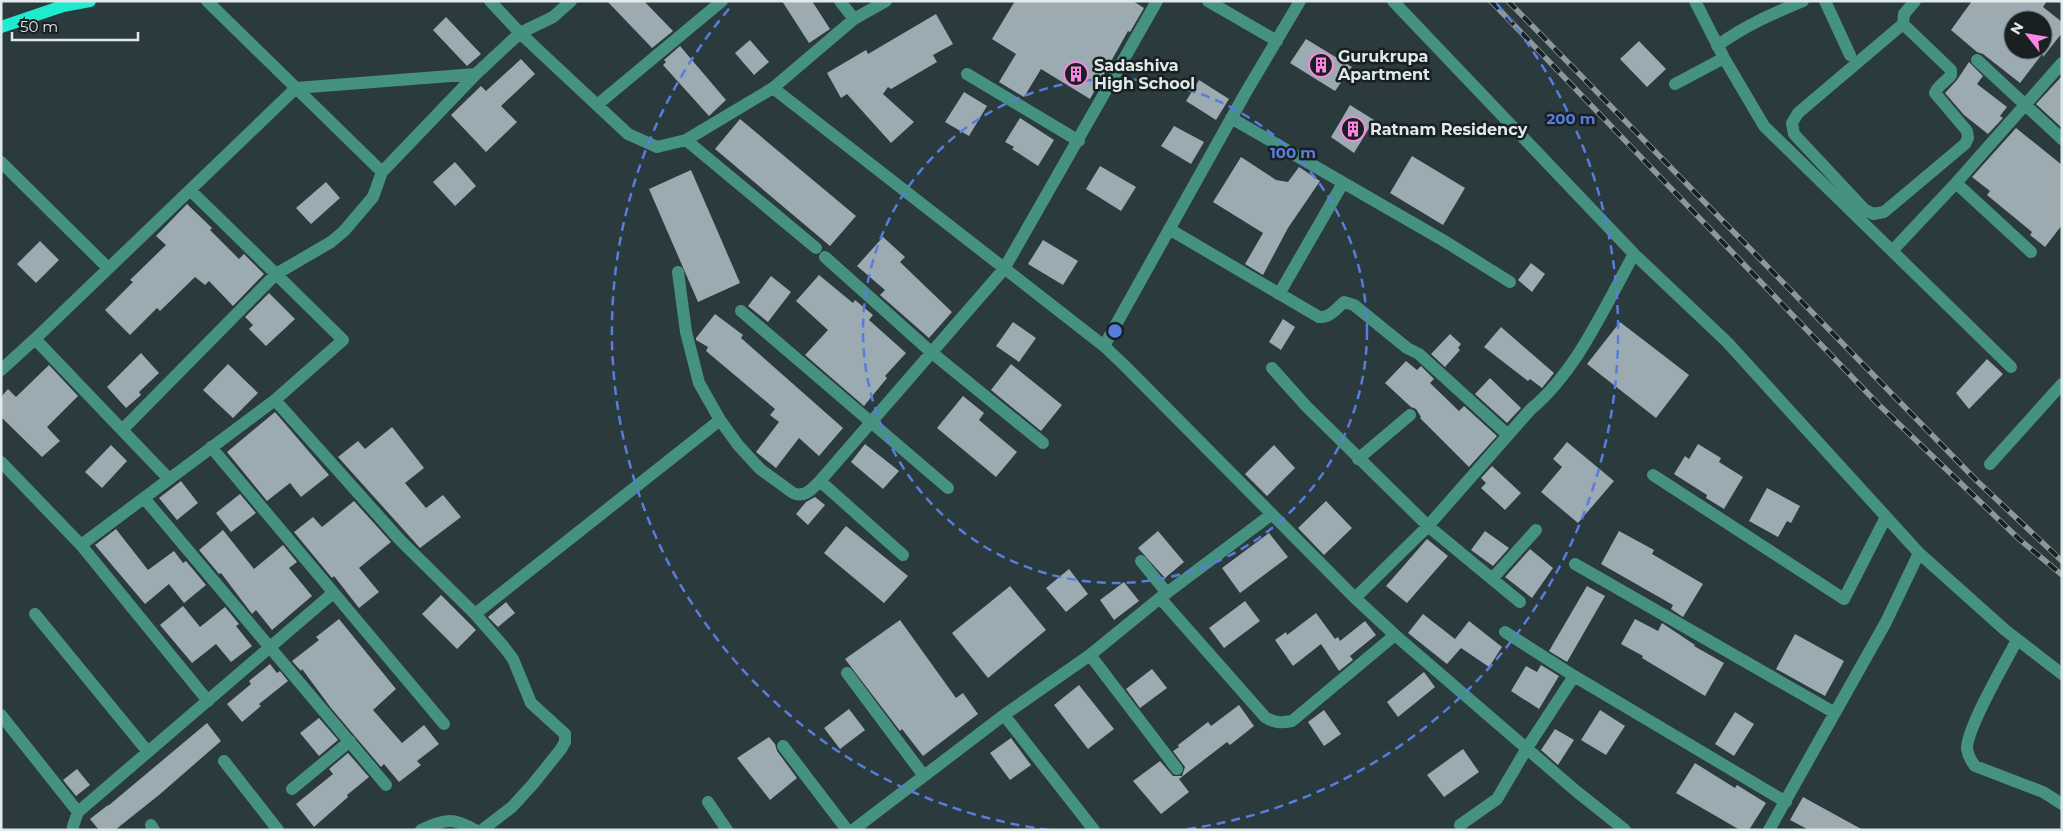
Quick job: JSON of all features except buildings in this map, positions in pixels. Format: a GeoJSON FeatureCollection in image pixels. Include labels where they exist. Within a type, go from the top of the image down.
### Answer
{"type":"FeatureCollection","features":[{"type":"Feature","properties":{"kind":"main road"},"geometry":{"type":"LineString","coordinates":[[1,27],[61,3],[90,1]]}},
{"type":"Feature","properties":{"kind":"street"},"geometry":{"type":"LineString","coordinates":[[206,1],[382,172]]}},
{"type":"Feature","properties":{"kind":"street"},"geometry":{"type":"LineString","coordinates":[[490,1],[520,33],[628,134],[657,147],[686,140],[773,88],[854,19],[886,1]]}},
{"type":"Feature","properties":{"kind":"street"},"geometry":{"type":"LineString","coordinates":[[122,430],[276,274],[331,242],[344,231],[373,197],[382,172],[476,74],[520,33],[553,17],[571,1]]}},
{"type":"Feature","properties":{"kind":"street"},"geometry":{"type":"LineString","coordinates":[[597,105],[722,1]]}},
{"type":"Feature","properties":{"kind":"street"},"geometry":{"type":"LineString","coordinates":[[840,1],[854,19]]}},
{"type":"Feature","properties":{"kind":"street"},"geometry":{"type":"LineString","coordinates":[[678,272],[686,332],[699,383],[720,420],[738,445],[760,468],[793,493],[804,494],[820,481],[1004,270],[1157,1]]}},
{"type":"Feature","properties":{"kind":"street"},"geometry":{"type":"LineString","coordinates":[[1208,1],[1277,41]]}},
{"type":"Feature","properties":{"kind":"street"},"geometry":{"type":"LineString","coordinates":[[1104,346],[1300,1]]}},
{"type":"Feature","properties":{"kind":"street"},"geometry":{"type":"LineString","coordinates":[[1393,1],[1634,254],[1727,342],[1919,553],[2017,640],[2062,674]]}},
{"type":"Feature","properties":{"kind":"street"},"geometry":{"type":"LineString","coordinates":[[1695,1],[1717,46],[1764,126],[2011,367]]}},
{"type":"Feature","properties":{"kind":"street"},"geometry":{"type":"LineString","coordinates":[[1717,46],[1740,29],[1802,1]]}},
{"type":"Feature","properties":{"kind":"street"},"geometry":{"type":"LineString","coordinates":[[1825,1],[1850,55]]}},
{"type":"Feature","properties":{"kind":"street"},"geometry":{"type":"LineString","coordinates":[[1903,24],[1951,70],[1952,75],[1934,93],[1967,131],[1968,138],[1964,144],[1884,212],[1873,214],[1864,209],[1794,134],[1792,123],[1798,113],[1903,24],[1904,14],[1915,1]]}},
{"type":"Feature","properties":{"kind":"street"},"geometry":{"type":"LineString","coordinates":[[1675,84],[1724,58]]}},
{"type":"Feature","properties":{"kind":"street"},"geometry":{"type":"LineString","coordinates":[[1977,60],[2062,139]]}},
{"type":"Feature","properties":{"kind":"street"},"geometry":{"type":"LineString","coordinates":[[1892,251],[1956,183],[2062,63]]}},
{"type":"Feature","properties":{"kind":"street"},"geometry":{"type":"LineString","coordinates":[[1,370],[296,88],[476,74]]}},
{"type":"Feature","properties":{"kind":"street"},"geometry":{"type":"LineString","coordinates":[[967,74],[1079,140]]}},
{"type":"Feature","properties":{"kind":"street"},"geometry":{"type":"LineString","coordinates":[[773,88],[1004,270],[1104,346],[1395,636],[1625,830]]}},
{"type":"Feature","properties":{"kind":"street"},"geometry":{"type":"LineString","coordinates":[[1232,118],[1510,282]]}},
{"type":"Feature","properties":{"kind":"street"},"geometry":{"type":"LineString","coordinates":[[686,140],[820,252],[931,352],[1044,443]]}},
{"type":"Feature","properties":{"kind":"street"},"geometry":{"type":"LineString","coordinates":[[1,162],[108,268]]}},
{"type":"Feature","properties":{"kind":"street"},"geometry":{"type":"LineString","coordinates":[[1279,294],[1343,183]]}},
{"type":"Feature","properties":{"kind":"street"},"geometry":{"type":"LineString","coordinates":[[1956,183],[2031,252]]}},
{"type":"Feature","properties":{"kind":"street"},"geometry":{"type":"LineString","coordinates":[[81,545],[275,400],[344,340],[190,190]]}},
{"type":"Feature","properties":{"kind":"street"},"geometry":{"type":"LineString","coordinates":[[1169,229],[1319,317],[1332,313],[1344,302],[1354,305],[1408,348],[1419,354],[1508,434]]}},
{"type":"Feature","properties":{"kind":"street"},"geometry":{"type":"LineString","coordinates":[[1355,598],[1428,526],[1508,434],[1547,395],[1563,375],[1587,337],[1634,254]]}},
{"type":"Feature","properties":{"kind":"street"},"geometry":{"type":"LineString","coordinates":[[741,311],[948,488]]}},
{"type":"Feature","properties":{"kind":"street"},"geometry":{"type":"LineString","coordinates":[[35,339],[169,479]]}},
{"type":"Feature","properties":{"kind":"street"},"geometry":{"type":"LineString","coordinates":[[1272,368],[1358,459],[1428,526],[1520,602]]}},
{"type":"Feature","properties":{"kind":"street"},"geometry":{"type":"LineString","coordinates":[[1990,464],[2062,384]]}},
{"type":"Feature","properties":{"kind":"street"},"geometry":{"type":"LineString","coordinates":[[275,400],[400,540],[475,614],[513,659],[531,703],[565,734],[565,742],[562,749],[540,777],[512,807],[482,830]]}},
{"type":"Feature","properties":{"kind":"street"},"geometry":{"type":"LineString","coordinates":[[1358,459],[1410,415]]}},
{"type":"Feature","properties":{"kind":"street"},"geometry":{"type":"LineString","coordinates":[[475,614],[720,420]]}},
{"type":"Feature","properties":{"kind":"street"},"geometry":{"type":"LineString","coordinates":[[211,447],[444,724]]}},
{"type":"Feature","properties":{"kind":"street"},"geometry":{"type":"LineString","coordinates":[[1,462],[81,545],[208,701]]}},
{"type":"Feature","properties":{"kind":"street"},"geometry":{"type":"LineString","coordinates":[[1653,475],[1844,599],[1886,517]]}},
{"type":"Feature","properties":{"kind":"street"},"geometry":{"type":"LineString","coordinates":[[820,481],[903,554]]}},
{"type":"Feature","properties":{"kind":"street"},"geometry":{"type":"LineString","coordinates":[[144,498],[386,785]]}},
{"type":"Feature","properties":{"kind":"street"},"geometry":{"type":"LineString","coordinates":[[853,830],[1004,715],[1090,656],[1164,596],[1272,514]]}},
{"type":"Feature","properties":{"kind":"street"},"geometry":{"type":"LineString","coordinates":[[1492,579],[1536,530]]}},
{"type":"Feature","properties":{"kind":"street"},"geometry":{"type":"LineString","coordinates":[[1769,830],[1886,622],[1919,553]]}},
{"type":"Feature","properties":{"kind":"street"},"geometry":{"type":"LineString","coordinates":[[1141,562],[1164,596],[1265,717],[1273,722],[1292,721],[1395,636]]}},
{"type":"Feature","properties":{"kind":"street"},"geometry":{"type":"LineString","coordinates":[[1575,564],[1835,713]]}},
{"type":"Feature","properties":{"kind":"street"},"geometry":{"type":"LineString","coordinates":[[73,830],[72,826],[78,812],[333,593]]}},
{"type":"Feature","properties":{"kind":"street"},"geometry":{"type":"LineString","coordinates":[[35,614],[148,752]]}},
{"type":"Feature","properties":{"kind":"street"},"geometry":{"type":"LineString","coordinates":[[1505,632],[1574,676],[1786,802]]}},
{"type":"Feature","properties":{"kind":"street"},"geometry":{"type":"LineString","coordinates":[[2017,640],[1977,717],[1969,737],[1967,749],[1975,766],[2043,792],[2062,804]]}},
{"type":"Feature","properties":{"kind":"street"},"geometry":{"type":"LineString","coordinates":[[1090,656],[1177,769]]}},
{"type":"Feature","properties":{"kind":"street"},"geometry":{"type":"LineString","coordinates":[[847,673],[924,776]]}},
{"type":"Feature","properties":{"kind":"street"},"geometry":{"type":"LineString","coordinates":[[1460,825],[1497,799],[1526,748],[1574,676]]}},
{"type":"Feature","properties":{"kind":"street"},"geometry":{"type":"LineString","coordinates":[[1,715],[78,812]]}},
{"type":"Feature","properties":{"kind":"street"},"geometry":{"type":"LineString","coordinates":[[1004,715],[1094,830]]}},
{"type":"Feature","properties":{"kind":"street"},"geometry":{"type":"LineString","coordinates":[[292,789],[350,741]]}},
{"type":"Feature","properties":{"kind":"street"},"geometry":{"type":"LineString","coordinates":[[783,746],[847,830]]}},
{"type":"Feature","properties":{"kind":"street"},"geometry":{"type":"LineString","coordinates":[[224,762],[278,830]]}},
{"type":"Feature","properties":{"kind":"street"},"geometry":{"type":"LineString","coordinates":[[708,802],[727,830]]}},
{"type":"Feature","properties":{"kind":"street"},"geometry":{"type":"LineString","coordinates":[[422,830],[444,820],[464,823],[475,830]]}},
{"type":"Feature","properties":{"kind":"railway"},"geometry":{"type":"LineString","coordinates":[[1491,1],[1878,404],[2019,539],[2062,575]]}},
{"type":"Feature","properties":{"kind":"railway"},"geometry":{"type":"LineString","coordinates":[[1508,1],[1977,481],[2062,561]]}},
{"type":"Feature","properties":{"kind":"place","name":"Gurukrupa Apartment"},"geometry":{"type":"Point","coordinates":[1321,65]}},
{"type":"Feature","properties":{"kind":"place","name":"Sadashiva High School"},"geometry":{"type":"Point","coordinates":[1076,74]}},
{"type":"Feature","properties":{"kind":"place","name":"Ratnam Residency"},"geometry":{"type":"Point","coordinates":[1353,129]}}]}
